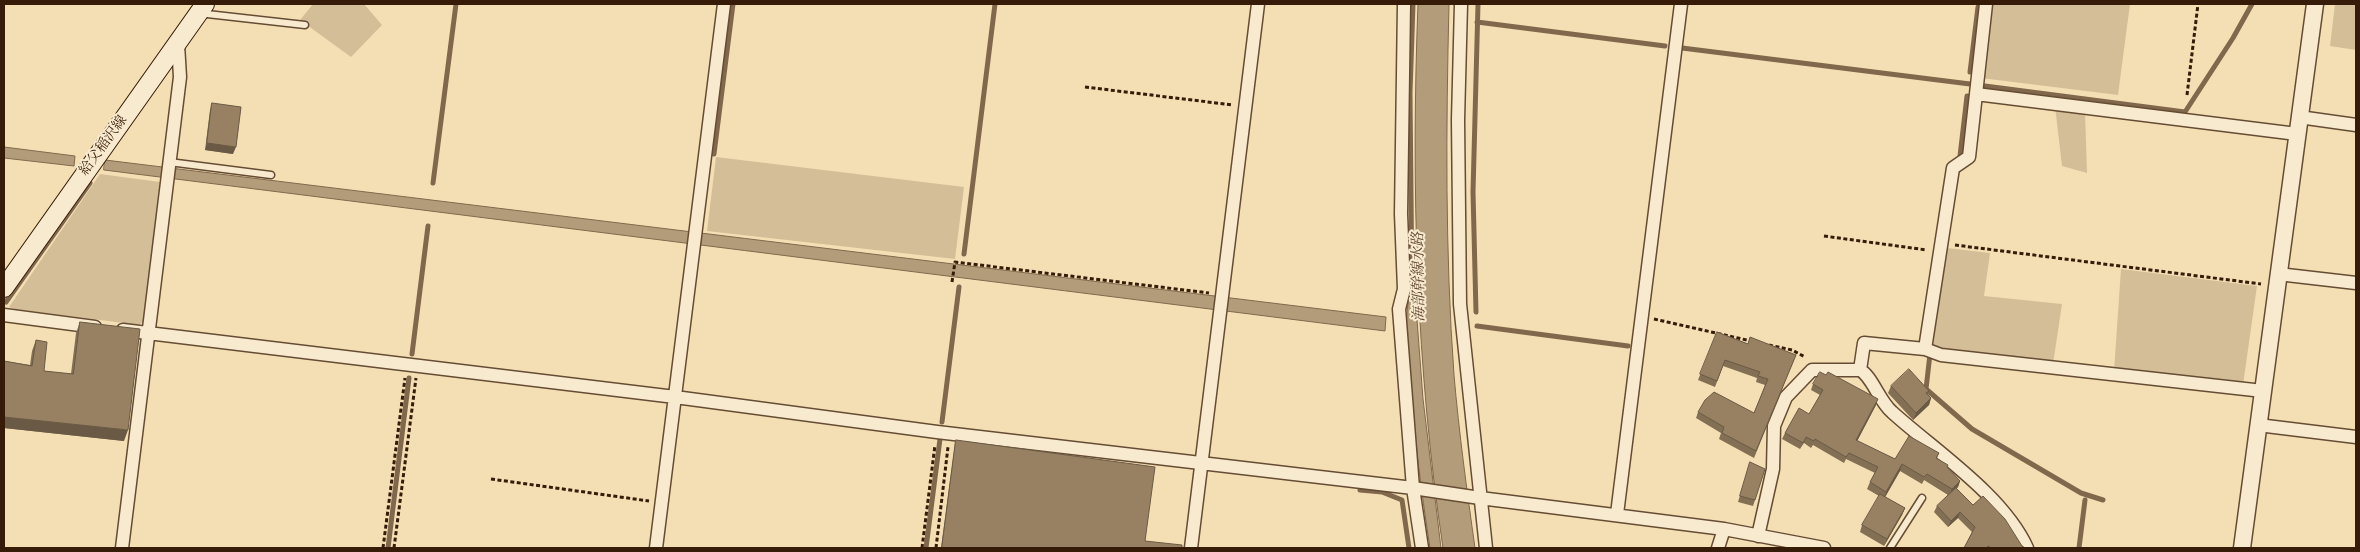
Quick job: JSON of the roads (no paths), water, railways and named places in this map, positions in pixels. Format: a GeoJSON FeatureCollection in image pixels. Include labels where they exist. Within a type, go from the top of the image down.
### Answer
{"type":"FeatureCollection","features":[{"type":"Feature","properties":{"kind":"main road","name":"給父稲沢線"},"geometry":{"type":"LineString","coordinates":[[4,288],[178,44],[201,6]]}},
{"type":"Feature","properties":{"kind":"street"},"geometry":{"type":"LineString","coordinates":[[656,548],[724,4]]}},
{"type":"Feature","properties":{"kind":"street"},"geometry":{"type":"LineString","coordinates":[[1191,548],[1258,4]]}},
{"type":"Feature","properties":{"kind":"street"},"geometry":{"type":"LineString","coordinates":[[1404,4],[1401,204],[1404,289],[1399,309],[1422,548]]}},
{"type":"Feature","properties":{"kind":"street"},"geometry":{"type":"LineString","coordinates":[[1461,4],[1458,120],[1460,304],[1486,548]]}},
{"type":"Feature","properties":{"kind":"street"},"geometry":{"type":"LineString","coordinates":[[1617,514],[1681,4]]}},
{"type":"Feature","properties":{"kind":"street"},"geometry":{"type":"LineString","coordinates":[[1925,349],[1953,168],[1969,157],[1986,4]]}},
{"type":"Feature","properties":{"kind":"street"},"geometry":{"type":"LineString","coordinates":[[2242,548],[2315,4]]}},
{"type":"Feature","properties":{"kind":"street"},"geometry":{"type":"LineString","coordinates":[[122,548],[180,77],[178,44]]}},
{"type":"Feature","properties":{"kind":"street"},"geometry":{"type":"LineString","coordinates":[[1976,94],[2297,134]]}},
{"type":"Feature","properties":{"kind":"street"},"geometry":{"type":"LineString","coordinates":[[2300,117],[2356,125]]}},
{"type":"Feature","properties":{"kind":"street"},"geometry":{"type":"LineString","coordinates":[[2278,280],[2356,284]]}},
{"type":"Feature","properties":{"kind":"street"},"geometry":{"type":"LineString","coordinates":[[4,315],[675,397],[950,434],[1415,488],[1724,529],[1824,548]]}},
{"type":"Feature","properties":{"kind":"street"},"geometry":{"type":"LineString","coordinates":[[1860,370],[1864,343],[1925,349],[1941,355],[2263,391]]}},
{"type":"Feature","properties":{"kind":"street"},"geometry":{"type":"LineString","coordinates":[[1758,536],[1773,469],[1774,426],[1786,397],[1812,370],[1860,370],[1867,373],[1882,404],[1983,490],[2022,536],[2027,548]]}},
{"type":"Feature","properties":{"kind":"street"},"geometry":{"type":"LineString","coordinates":[[2258,425],[2356,437]]}},
{"type":"Feature","properties":{"kind":"street"},"geometry":{"type":"LineString","coordinates":[[1718,548],[1724,529]]}},
{"type":"Feature","properties":{"kind":"lane"},"geometry":{"type":"LineString","coordinates":[[201,6],[207,14],[305,26]]}},
{"type":"Feature","properties":{"kind":"lane"},"geometry":{"type":"LineString","coordinates":[[169,164],[271,175]]}},
{"type":"Feature","properties":{"kind":"lane"},"geometry":{"type":"LineString","coordinates":[[1890,548],[1922,498]]}},
{"type":"Feature","properties":{"kind":"water","name":"海部幹線水路"},"geometry":{"type":"Polygon","coordinates":[[[1418,4],[1449,4],[1447,190],[1451,329],[1458,418],[1475,548],[1443,548],[1434,480],[1421,344],[1418,276],[1415,140],[1418,4]]]}},
{"type":"Feature","properties":{"kind":"water"},"geometry":{"type":"Polygon","coordinates":[[[4,147],[75,156],[74,166],[4,158],[4,147]]]}},
{"type":"Feature","properties":{"kind":"water"},"geometry":{"type":"Polygon","coordinates":[[[105,160],[1386,317],[1385,331],[104,170],[105,160]]]}},
{"type":"Feature","properties":{"kind":"water"},"geometry":{"type":"Polygon","coordinates":[[[1410,293],[1415,293],[1423,399],[1441,548],[1430,548],[1418,459],[1407,340],[1407,312],[1410,293]]]}},
{"type":"Feature","properties":{"kind":"waterway"},"geometry":{"type":"LineString","coordinates":[[433,183],[456,4]]}},
{"type":"Feature","properties":{"kind":"waterway"},"geometry":{"type":"LineString","coordinates":[[714,154],[733,4]]}},
{"type":"Feature","properties":{"kind":"waterway"},"geometry":{"type":"LineString","coordinates":[[964,254],[995,4]]}},
{"type":"Feature","properties":{"kind":"waterway","name":"海部幹線水路"},"geometry":{"type":"LineString","coordinates":[[1412,298],[1410,93],[1413,4]]}},
{"type":"Feature","properties":{"kind":"waterway"},"geometry":{"type":"LineString","coordinates":[[1476,312],[1473,192],[1478,4]]}},
{"type":"Feature","properties":{"kind":"waterway"},"geometry":{"type":"LineString","coordinates":[[1985,86],[2185,112],[2233,38],[2252,4]]}},
{"type":"Feature","properties":{"kind":"waterway"},"geometry":{"type":"LineString","coordinates":[[1970,72],[1978,7]]}},
{"type":"Feature","properties":{"kind":"waterway"},"geometry":{"type":"LineString","coordinates":[[1477,22],[1665,46]]}},
{"type":"Feature","properties":{"kind":"waterway"},"geometry":{"type":"LineString","coordinates":[[1682,48],[1970,84]]}},
{"type":"Feature","properties":{"kind":"waterway"},"geometry":{"type":"LineString","coordinates":[[1960,156],[1967,96]]}},
{"type":"Feature","properties":{"kind":"waterway"},"geometry":{"type":"LineString","coordinates":[[6,302],[90,183]]}},
{"type":"Feature","properties":{"kind":"waterway"},"geometry":{"type":"LineString","coordinates":[[412,354],[428,226]]}},
{"type":"Feature","properties":{"kind":"waterway"},"geometry":{"type":"LineString","coordinates":[[942,422],[959,287]]}},
{"type":"Feature","properties":{"kind":"waterway"},"geometry":{"type":"LineString","coordinates":[[1477,326],[1628,346]]}},
{"type":"Feature","properties":{"kind":"waterway"},"geometry":{"type":"LineString","coordinates":[[1930,354],[1926,389],[1972,429],[2081,493],[2103,500]]}},
{"type":"Feature","properties":{"kind":"waterway"},"geometry":{"type":"LineString","coordinates":[[388,548],[409,378]]}},
{"type":"Feature","properties":{"kind":"waterway"},"geometry":{"type":"LineString","coordinates":[[926,548],[940,439]]}},
{"type":"Feature","properties":{"kind":"waterway"},"geometry":{"type":"LineString","coordinates":[[1360,490],[1382,492],[1402,500],[1409,548]]}},
{"type":"Feature","properties":{"kind":"waterway"},"geometry":{"type":"LineString","coordinates":[[2079,548],[2085,500]]}}]}
